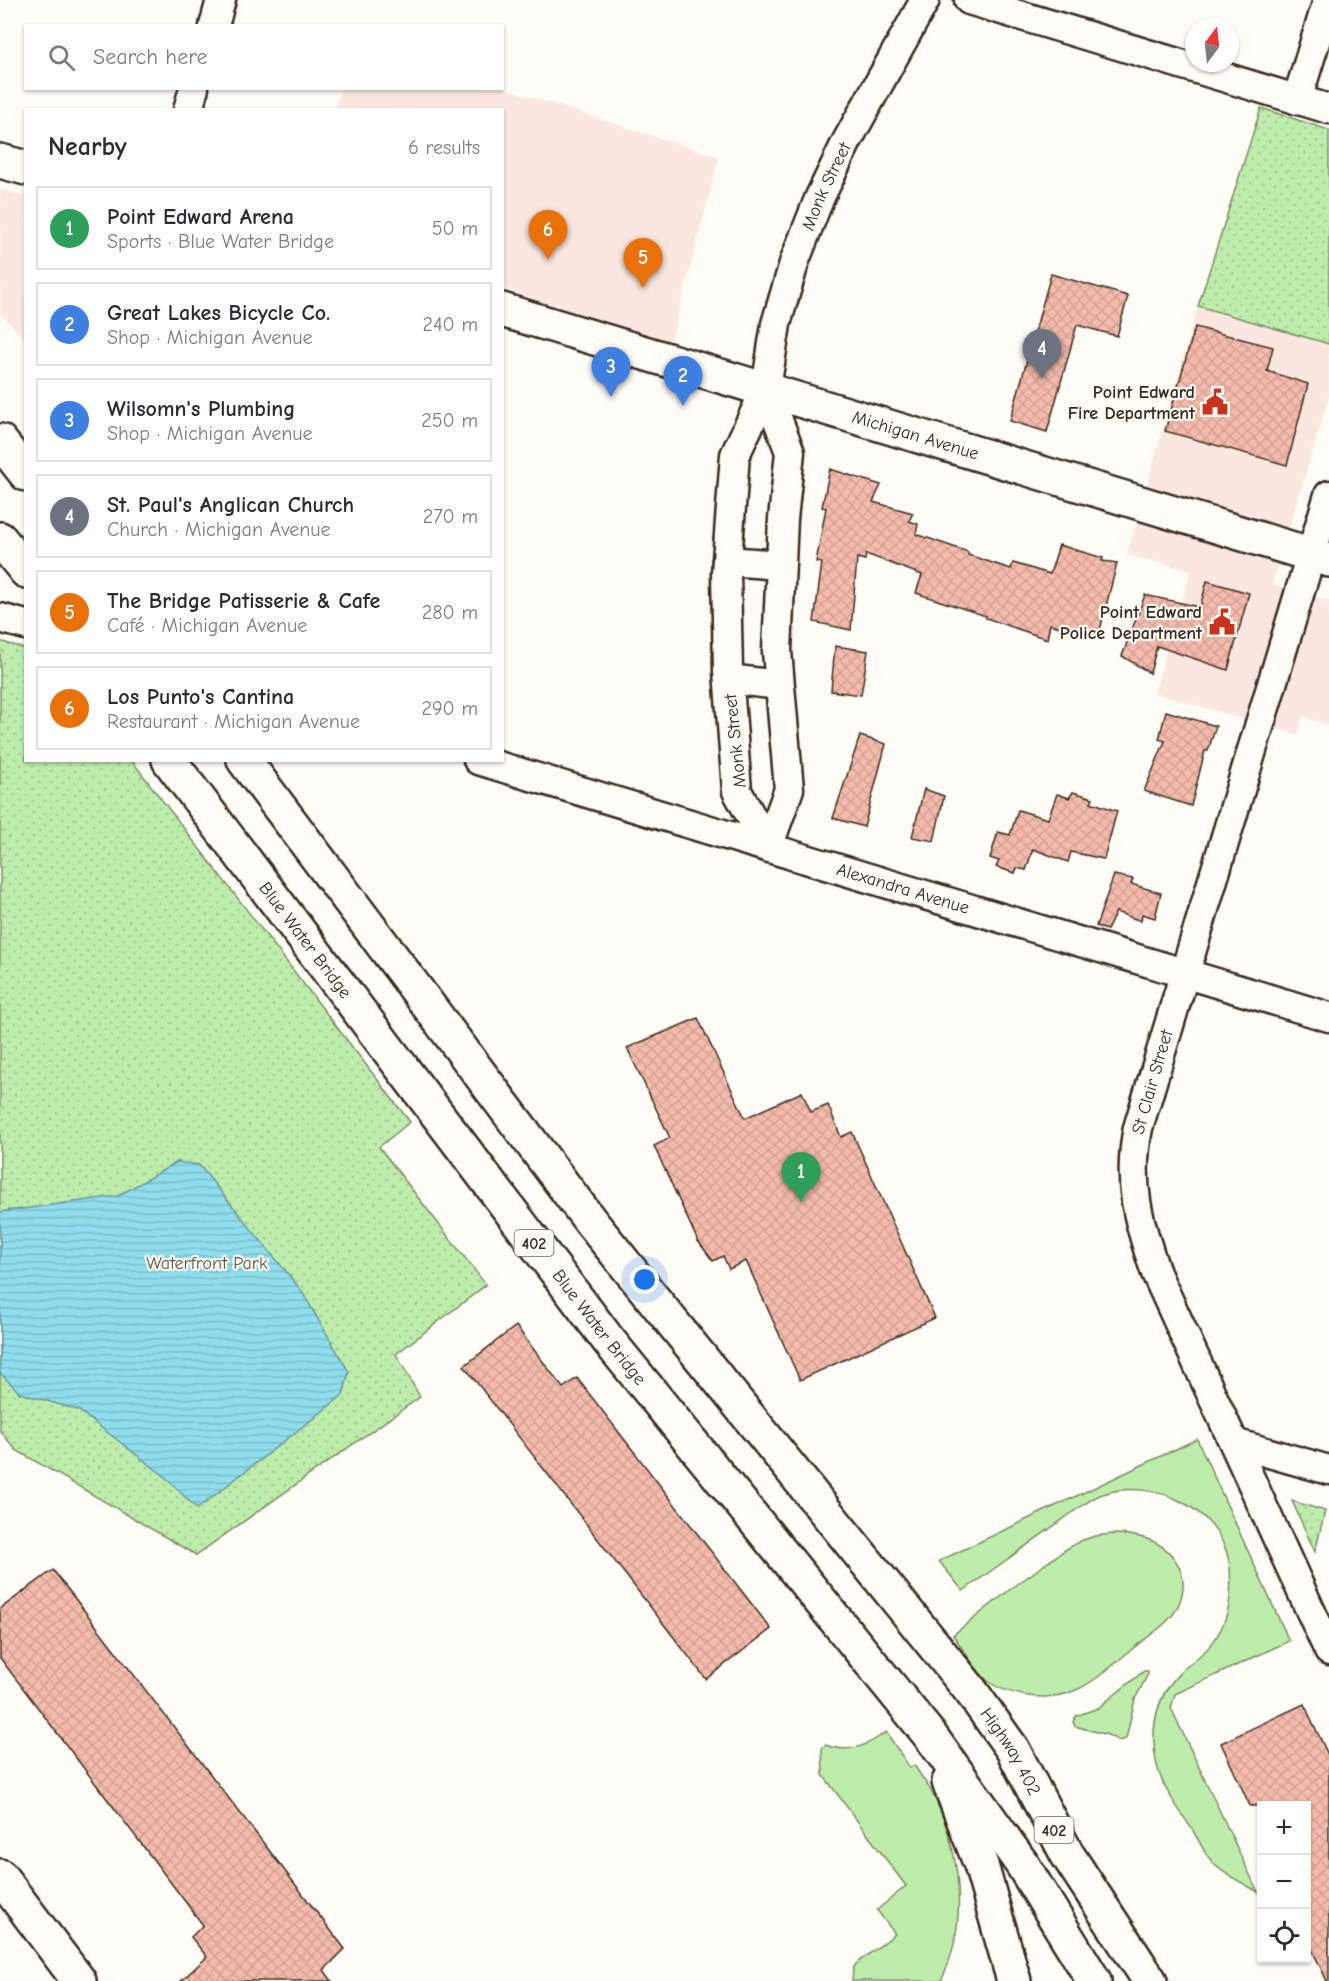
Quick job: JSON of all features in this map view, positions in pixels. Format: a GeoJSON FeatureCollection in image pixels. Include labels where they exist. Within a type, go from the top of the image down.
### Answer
{"type":"FeatureCollection","features":[{"type":"Feature","properties":{"kind":"main road"},"geometry":{"type":"LineString","coordinates":[[0,161],[24,167]]}},
{"type":"Feature","properties":{"kind":"main road","name":"Michigan Avenue"},"geometry":{"type":"LineString","coordinates":[[504,311],[1320,557]]}},
{"type":"Feature","properties":{"kind":"main road"},"geometry":{"type":"LineString","coordinates":[[0,441],[24,471]]}},
{"type":"Feature","properties":{"kind":"main road"},"geometry":{"type":"LineString","coordinates":[[0,539],[24,569]]}},
{"type":"Feature","properties":{"kind":"main road","name":"Blue Water Bridge"},"geometry":{"type":"LineString","coordinates":[[171,762],[609,1341],[923,1726]]}},
{"type":"Feature","properties":{"kind":"main road","name":"Highway 402"},"geometry":{"type":"LineString","coordinates":[[246,762],[591,1221],[959,1678],[1013,1750],[1067,1854],[1150,1981]]}},
{"type":"Feature","properties":{"kind":"main road"},"geometry":{"type":"LineString","coordinates":[[923,1726],[981,1864],[1007,1973]]}},
{"type":"Feature","properties":{"kind":"main road","name":"402"},"geometry":{"type":"LineString","coordinates":[[923,1726],[1022,1864],[1093,1979]]}},
{"type":"Feature","properties":{"kind":"main road"},"geometry":{"type":"LineString","coordinates":[[0,1876],[79,1981]]}},
{"type":"Feature","properties":{"kind":"street"},"geometry":{"type":"LineString","coordinates":[[215,24],[221,0]]}},
{"type":"Feature","properties":{"kind":"street","name":"Monk Street"},"geometry":{"type":"LineString","coordinates":[[768,847],[738,791],[729,679],[727,561],[735,455],[766,389],[776,324],[795,260],[819,199],[847,141],[925,0]]}},
{"type":"Feature","properties":{"kind":"street"},"geometry":{"type":"LineString","coordinates":[[969,0],[1329,109]]}},
{"type":"Feature","properties":{"kind":"street"},"geometry":{"type":"LineString","coordinates":[[1297,100],[1328,0]]}},
{"type":"Feature","properties":{"kind":"street"},"geometry":{"type":"LineString","coordinates":[[189,108],[193,90]]}},
{"type":"Feature","properties":{"kind":"street","name":"Monk Street"},"geometry":{"type":"LineString","coordinates":[[766,389],[790,452],[780,565],[777,651],[789,789],[768,847]]}},
{"type":"Feature","properties":{"kind":"street","name":"St Clair Street"},"geometry":{"type":"LineString","coordinates":[[1329,495],[1320,557],[1184,973],[1138,1128],[1134,1150],[1133,1187],[1156,1273],[1329,1652]]}},
{"type":"Feature","properties":{"kind":"street"},"geometry":{"type":"LineString","coordinates":[[727,561],[780,565]]}},
{"type":"Feature","properties":{"kind":"street"},"geometry":{"type":"LineString","coordinates":[[0,618],[24,624]]}},
{"type":"Feature","properties":{"kind":"street","name":"Monk Street"},"geometry":{"type":"LineString","coordinates":[[729,679],[779,686]]}},
{"type":"Feature","properties":{"kind":"street","name":"Alexandra Avenue"},"geometry":{"type":"LineString","coordinates":[[485,762],[1329,1017]]}},
{"type":"Feature","properties":{"kind":"street"},"geometry":{"type":"LineString","coordinates":[[1234,1443],[1329,1470]]}},
{"type":"Feature","properties":{"kind":"shaded area"},"geometry":{"type":"Polygon","coordinates":[[[504,88],[719,157],[671,342],[504,289],[504,108],[335,108],[341,90],[504,88]]]}},
{"type":"Feature","properties":{"kind":"shaded area"},"geometry":{"type":"Polygon","coordinates":[[[0,189],[24,197],[24,339],[0,312],[0,189]]]}},
{"type":"Feature","properties":{"kind":"shaded area"},"geometry":{"type":"Polygon","coordinates":[[[1198,306],[1329,344],[1329,396],[1272,585],[1329,601],[1329,726],[1303,716],[1298,735],[1154,693],[1191,570],[1127,555],[1198,306]]]}},
{"type":"Feature","properties":{"kind":"green space"},"geometry":{"type":"Polygon","coordinates":[[[1261,108],[1329,130],[1329,344],[1198,306],[1261,108]]]}},
{"type":"Feature","properties":{"kind":"green space","name":"Waterfront Park"},"geometry":{"type":"Polygon","coordinates":[[[0,641],[24,649],[24,762],[133,762],[410,1122],[379,1147],[486,1285],[396,1354],[420,1397],[196,1555],[16,1450],[0,1431],[0,641]]]}},
{"type":"Feature","properties":{"kind":"green space"},"geometry":{"type":"Polygon","coordinates":[[[1197,1439],[1289,1641],[1175,1694],[1171,1708],[1257,1891],[1225,1873],[1209,1858],[1164,1785],[1159,1774],[1154,1749],[1155,1724],[1161,1700],[1181,1672],[1211,1645],[1228,1611],[1231,1588],[1229,1561],[1222,1542],[1212,1526],[1181,1501],[1142,1490],[1122,1490],[1103,1494],[1090,1500],[963,1591],[939,1561],[1197,1439]]]}},
{"type":"Feature","properties":{"kind":"green space"},"geometry":{"type":"Polygon","coordinates":[[[1292,1501],[1325,1511],[1315,1552],[1292,1501]]]}},
{"type":"Feature","properties":{"kind":"green space"},"geometry":{"type":"Polygon","coordinates":[[[1112,1534],[1144,1538],[1163,1547],[1170,1554],[1181,1570],[1183,1580],[1180,1601],[1173,1615],[1098,1677],[1072,1692],[1042,1697],[1023,1695],[997,1687],[989,1682],[975,1667],[953,1635],[1065,1550],[1080,1541],[1112,1534]]]}},
{"type":"Feature","properties":{"kind":"green space"},"geometry":{"type":"Polygon","coordinates":[[[1144,1671],[1148,1671],[1148,1674],[1135,1699],[1126,1739],[1119,1741],[1108,1735],[1075,1726],[1073,1722],[1076,1716],[1098,1708],[1144,1671]]]}},
{"type":"Feature","properties":{"kind":"green space"},"geometry":{"type":"Polygon","coordinates":[[[886,1732],[910,1768],[914,1765],[930,1789],[950,1841],[958,1888],[958,1912],[956,1936],[941,1981],[852,1981],[856,1964],[895,1934],[877,1910],[906,1886],[823,1775],[822,1748],[826,1745],[842,1749],[858,1747],[886,1732]]]}},
{"type":"Feature","properties":{"kind":"water"},"geometry":{"type":"Polygon","coordinates":[[[177,1162],[199,1165],[301,1290],[349,1372],[343,1395],[197,1509],[163,1475],[78,1410],[20,1393],[0,1373],[0,1212],[118,1196],[177,1162]]]}},
{"type":"Feature","properties":{"kind":"building"},"geometry":{"type":"Polygon","coordinates":[[[1051,274],[1128,296],[1117,336],[1077,325],[1047,432],[1010,421],[1051,274]]]}},
{"type":"Feature","properties":{"kind":"building"},"geometry":{"type":"Polygon","coordinates":[[[1195,327],[1273,347],[1267,371],[1308,384],[1287,465],[1165,431],[1195,327]]]}},
{"type":"Feature","properties":{"kind":"building"},"geometry":{"type":"Polygon","coordinates":[[[830,469],[881,485],[873,502],[913,513],[909,521],[918,524],[916,534],[968,552],[968,555],[1011,569],[1013,563],[1050,574],[1059,545],[1103,558],[1102,561],[1117,563],[1098,638],[1050,624],[1047,639],[916,593],[922,575],[866,554],[865,560],[857,558],[851,630],[814,622],[822,563],[816,562],[826,508],[822,507],[830,469]]]}},
{"type":"Feature","properties":{"kind":"building"},"geometry":{"type":"Polygon","coordinates":[[[1207,581],[1249,593],[1228,670],[1157,646],[1150,673],[1122,656],[1145,595],[1200,607],[1207,581]]]}},
{"type":"Feature","properties":{"kind":"building"},"geometry":{"type":"Polygon","coordinates":[[[835,646],[868,651],[861,695],[831,691],[835,646]]]}},
{"type":"Feature","properties":{"kind":"building"},"geometry":{"type":"Polygon","coordinates":[[[1166,711],[1216,726],[1208,751],[1205,751],[1191,806],[1144,791],[1165,741],[1159,739],[1166,711]]]}},
{"type":"Feature","properties":{"kind":"building"},"geometry":{"type":"Polygon","coordinates":[[[860,736],[886,744],[864,827],[833,818],[860,736]]]}},
{"type":"Feature","properties":{"kind":"building"},"geometry":{"type":"Polygon","coordinates":[[[924,789],[944,796],[934,841],[912,837],[924,789]]]}},
{"type":"Feature","properties":{"kind":"building"},"geometry":{"type":"Polygon","coordinates":[[[1073,792],[1093,798],[1091,802],[1117,811],[1104,859],[1071,852],[1068,862],[1033,849],[1026,870],[1017,868],[1015,873],[996,867],[999,861],[990,858],[998,832],[1010,835],[1018,810],[1048,819],[1057,794],[1069,798],[1073,792]]]}},
{"type":"Feature","properties":{"kind":"building"},"geometry":{"type":"Polygon","coordinates":[[[1114,875],[1133,879],[1131,884],[1161,893],[1155,918],[1142,914],[1141,921],[1116,912],[1107,930],[1096,926],[1114,875]]]}},
{"type":"Feature","properties":{"kind":"building"},"geometry":{"type":"Polygon","coordinates":[[[698,1018],[745,1118],[802,1092],[811,1112],[828,1105],[841,1137],[852,1132],[935,1318],[800,1380],[746,1261],[729,1269],[723,1256],[713,1261],[698,1241],[654,1146],[670,1138],[627,1048],[698,1018]]]}},
{"type":"Feature","properties":{"kind":"building"},"geometry":{"type":"Polygon","coordinates":[[[516,1326],[563,1388],[577,1378],[771,1629],[706,1679],[464,1366],[516,1326]]]}},
{"type":"Feature","properties":{"kind":"building"},"geometry":{"type":"Polygon","coordinates":[[[53,1570],[345,1949],[324,1970],[332,1981],[181,1981],[207,1957],[191,1937],[203,1925],[0,1658],[0,1609],[53,1570]]]}},
{"type":"Feature","properties":{"kind":"building"},"geometry":{"type":"Polygon","coordinates":[[[1304,1704],[1329,1757],[1329,1981],[1311,1947],[1311,1801],[1257,1801],[1257,1806],[1250,1806],[1221,1743],[1304,1704]]]}},
{"type":"Feature","properties":{"kind":"place","name":"Los Punto's Cantina"},"geometry":{"type":"Point","coordinates":[548,260]}},
{"type":"Feature","properties":{"kind":"place","name":"The Bridge Patisserie & Cafe"},"geometry":{"type":"Point","coordinates":[643,288]}},
{"type":"Feature","properties":{"kind":"place","name":"St. Paul's Anglican Church"},"geometry":{"type":"Point","coordinates":[1042,379]}},
{"type":"Feature","properties":{"kind":"place","name":"Wilsomn's Plumbing"},"geometry":{"type":"Point","coordinates":[611,397]}},
{"type":"Feature","properties":{"kind":"place","name":"Point Edward Fire Department"},"geometry":{"type":"Point","coordinates":[1215,402]}},
{"type":"Feature","properties":{"kind":"place","name":"Great Lakes Bicycle Co."},"geometry":{"type":"Point","coordinates":[683,406]}},
{"type":"Feature","properties":{"kind":"place","name":"Point Edward Police Department"},"geometry":{"type":"Point","coordinates":[1222,622]}},
{"type":"Feature","properties":{"kind":"place","name":"Point Edward Arena"},"geometry":{"type":"Point","coordinates":[801,1202]}}]}
